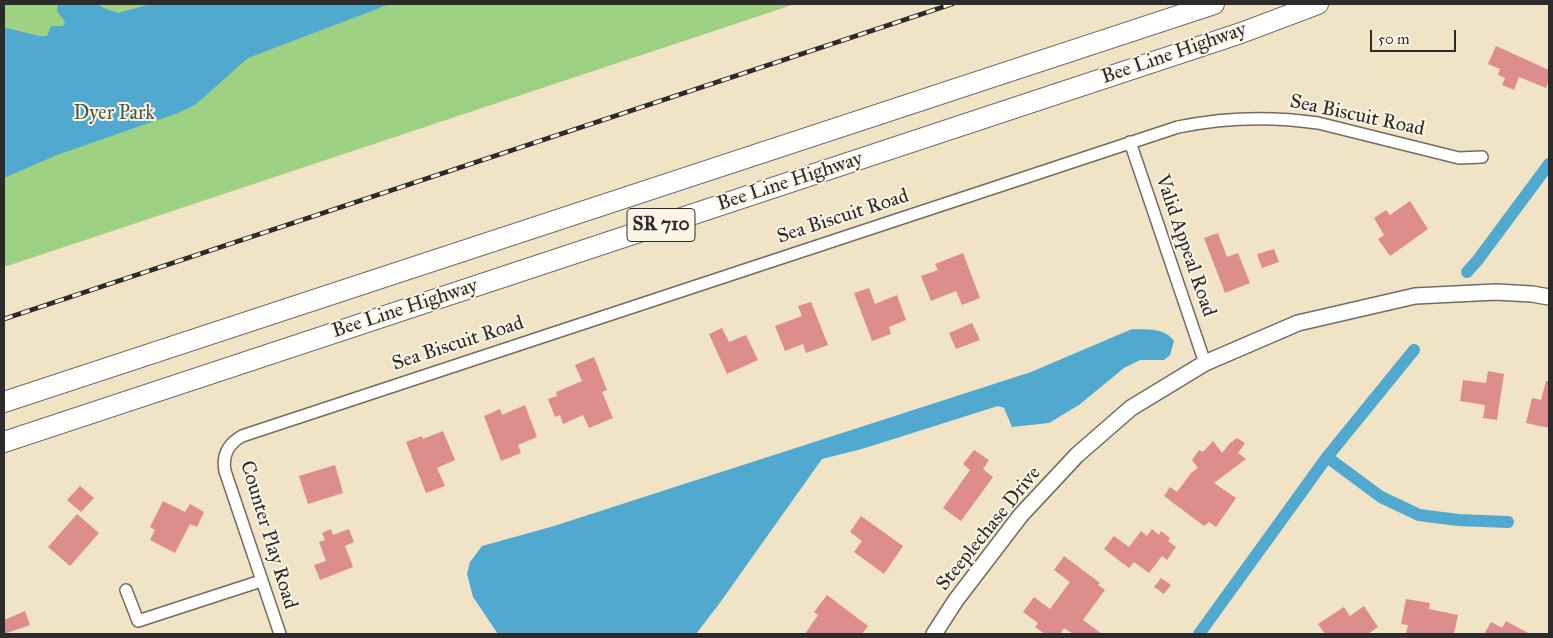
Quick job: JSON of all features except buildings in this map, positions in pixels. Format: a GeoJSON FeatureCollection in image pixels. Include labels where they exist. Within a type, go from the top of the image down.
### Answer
{"type":"FeatureCollection","features":[{"type":"Feature","properties":{"kind":"highway","name":"Bee Line Highway"},"geometry":{"type":"LineString","coordinates":[[4,402],[1214,4]]}},
{"type":"Feature","properties":{"kind":"highway","name":"Bee Line Highway"},"geometry":{"type":"LineString","coordinates":[[4,442],[1241,33],[1318,4]]}},
{"type":"Feature","properties":{"kind":"street","name":"Sea Biscuit Road"},"geometry":{"type":"LineString","coordinates":[[228,446],[242,436],[1178,127],[1210,120],[1264,117],[1318,124],[1459,158],[1482,156]]}},
{"type":"Feature","properties":{"kind":"street","name":"Valid Appeal Road"},"geometry":{"type":"LineString","coordinates":[[1130,142],[1205,363]]}},
{"type":"Feature","properties":{"kind":"street","name":"Steeplechase Drive"},"geometry":{"type":"LineString","coordinates":[[934,634],[956,600],[1021,515],[1078,455],[1131,408],[1205,363],[1298,323],[1415,296],[1496,292],[1549,297]]}},
{"type":"Feature","properties":{"kind":"street","name":"Counter Play Road"},"geometry":{"type":"LineString","coordinates":[[228,446],[224,463],[225,471],[280,634]]}},
{"type":"Feature","properties":{"kind":"street"},"geometry":{"type":"LineString","coordinates":[[126,590],[138,621],[261,581]]}},
{"type":"Feature","properties":{"kind":"green space","name":"Dyer Park"},"geometry":{"type":"Polygon","coordinates":[[[4,4],[795,4],[4,267],[4,4]]]}},
{"type":"Feature","properties":{"kind":"water"},"geometry":{"type":"Polygon","coordinates":[[[58,4],[97,4],[118,13],[151,4],[390,4],[248,58],[195,105],[178,113],[57,155],[4,178],[4,29],[47,36],[51,26],[63,26],[65,22],[57,11],[58,4]]]}},
{"type":"Feature","properties":{"kind":"water"},"geometry":{"type":"Polygon","coordinates":[[[1132,329],[1155,330],[1165,333],[1174,341],[1170,355],[1164,360],[1140,360],[1124,368],[1079,405],[1049,423],[1012,427],[1004,408],[998,406],[862,449],[822,459],[696,634],[498,634],[473,597],[467,574],[470,562],[482,546],[554,526],[1031,372],[1132,329]]]}},
{"type":"Feature","properties":{"kind":"waterway"},"geometry":{"type":"LineString","coordinates":[[1467,272],[1549,164]]}},
{"type":"Feature","properties":{"kind":"waterway"},"geometry":{"type":"LineString","coordinates":[[1199,634],[1327,457],[1414,350]]}},
{"type":"Feature","properties":{"kind":"waterway"},"geometry":{"type":"LineString","coordinates":[[1327,457],[1381,497],[1419,515],[1458,520],[1508,522]]}},
{"type":"Feature","properties":{"kind":"railway"},"geometry":{"type":"LineString","coordinates":[[4,319],[952,4]]}}]}
